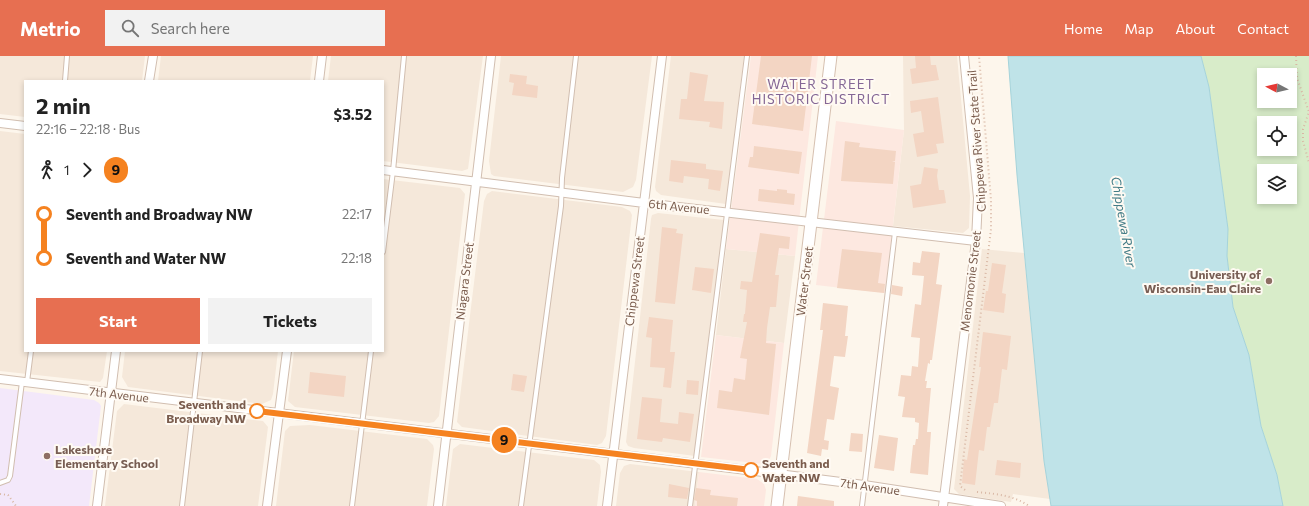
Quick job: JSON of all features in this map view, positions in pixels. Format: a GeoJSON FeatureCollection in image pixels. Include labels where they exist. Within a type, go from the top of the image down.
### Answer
{"type":"FeatureCollection","features":[{"type":"Feature","properties":{"kind":"main road","name":"Water Street"},"geometry":{"type":"LineString","coordinates":[[777,506],[832,56]]}},
{"type":"Feature","properties":{"kind":"street"},"geometry":{"type":"LineString","coordinates":[[150,80],[152,56]]}},
{"type":"Feature","properties":{"kind":"street"},"geometry":{"type":"LineString","coordinates":[[319,80],[322,56]]}},
{"type":"Feature","properties":{"kind":"street","name":"Niagara Street"},"geometry":{"type":"LineString","coordinates":[[438,506],[491,56]]}},
{"type":"Feature","properties":{"kind":"street","name":"Chippewa Street"},"geometry":{"type":"LineString","coordinates":[[607,506],[662,56]]}},
{"type":"Feature","properties":{"kind":"street","name":"Menomonie Street"},"geometry":{"type":"LineString","coordinates":[[944,502],[976,241],[978,198],[964,56]]}},
{"type":"Feature","properties":{"kind":"street"},"geometry":{"type":"LineString","coordinates":[[0,123],[24,126]]}},
{"type":"Feature","properties":{"kind":"street","name":"6th Avenue"},"geometry":{"type":"LineString","coordinates":[[384,170],[562,191],[644,203],[728,211],[976,241]]}},
{"type":"Feature","properties":{"kind":"street"},"geometry":{"type":"LineString","coordinates":[[97,506],[116,352]]}},
{"type":"Feature","properties":{"kind":"street"},"geometry":{"type":"LineString","coordinates":[[267,506],[287,352]]}},
{"type":"Feature","properties":{"kind":"street","name":"7th Avenue"},"geometry":{"type":"LineString","coordinates":[[0,379],[780,474],[864,485],[944,502],[1001,506]]}},
{"type":"Feature","properties":{"kind":"lane"},"geometry":{"type":"LineString","coordinates":[[64,80],[68,56]]}},
{"type":"Feature","properties":{"kind":"lane"},"geometry":{"type":"LineString","coordinates":[[384,244],[393,171],[404,56]]}},
{"type":"Feature","properties":{"kind":"lane"},"geometry":{"type":"LineString","coordinates":[[521,506],[562,191],[576,56]]}},
{"type":"Feature","properties":{"kind":"lane"},"geometry":{"type":"LineString","coordinates":[[690,506],[747,56]]}},
{"type":"Feature","properties":{"kind":"lane"},"geometry":{"type":"LineString","coordinates":[[862,506],[896,232]]}},
{"type":"Feature","properties":{"kind":"lane"},"geometry":{"type":"LineString","coordinates":[[0,483],[8,480],[10,476],[24,382],[31,352]]}},
{"type":"Feature","properties":{"kind":"lane"},"geometry":{"type":"LineString","coordinates":[[182,506],[200,352]]}},
{"type":"Feature","properties":{"kind":"lane"},"geometry":{"type":"LineString","coordinates":[[352,506],[370,352]]}},
{"type":"Feature","properties":{"kind":"path","name":"Chippewa River State Trail"},"geometry":{"type":"LineString","coordinates":[[960,486],[991,229],[991,200],[978,56]]}},
{"type":"Feature","properties":{"kind":"path"},"geometry":{"type":"LineString","coordinates":[[1296,56],[1297,78],[1309,112],[1303,129],[1303,141],[1309,163]]}},
{"type":"Feature","properties":{"kind":"path"},"geometry":{"type":"LineString","coordinates":[[0,494],[8,495],[16,506]]}},
{"type":"Feature","properties":{"kind":"path"},"geometry":{"type":"LineString","coordinates":[[1024,502],[1029,506]]}},
{"type":"Feature","properties":{"kind":"shaded area"},"geometry":{"type":"Polygon","coordinates":[[[0,56],[145,56],[142,80],[24,80],[24,117],[0,114],[0,56]]]}},
{"type":"Feature","properties":{"kind":"shaded area"},"geometry":{"type":"Polygon","coordinates":[[[161,56],[313,56],[310,80],[158,80],[161,56]]]}},
{"type":"Feature","properties":{"kind":"shaded area"},"geometry":{"type":"Polygon","coordinates":[[[331,56],[483,56],[468,169],[462,171],[384,161],[384,80],[328,80],[331,56]]]}},
{"type":"Feature","properties":{"kind":"shaded area"},"geometry":{"type":"Polygon","coordinates":[[[501,56],[652,56],[636,180],[633,187],[623,192],[494,176],[491,174],[489,161],[501,56]]]}},
{"type":"Feature","properties":{"kind":"shaded area"},"geometry":{"type":"Polygon","coordinates":[[[671,56],[744,56],[726,204],[661,195],[656,191],[655,187],[671,56]]]}},
{"type":"Feature","properties":{"kind":"shaded area"},"geometry":{"type":"Polygon","coordinates":[[[751,56],[818,56],[795,256],[726,249],[751,56]]]}},
{"type":"Feature","properties":{"kind":"shaded area"},"geometry":{"type":"Polygon","coordinates":[[[903,56],[957,56],[970,196],[969,228],[963,233],[893,226],[904,130],[903,56]]]}},
{"type":"Feature","properties":{"kind":"shaded area"},"geometry":{"type":"Polygon","coordinates":[[[836,121],[904,130],[885,293],[816,285],[836,121]]]}},
{"type":"Feature","properties":{"kind":"shaded area"},"geometry":{"type":"Polygon","coordinates":[[[0,131],[24,134],[24,352],[107,352],[103,378],[100,382],[0,371],[0,131]]]}},
{"type":"Feature","properties":{"kind":"shaded area"},"geometry":{"type":"Polygon","coordinates":[[[384,179],[460,188],[465,194],[439,416],[434,422],[429,423],[295,407],[288,401],[294,352],[384,352],[384,179]]]}},
{"type":"Feature","properties":{"kind":"shaded area"},"geometry":{"type":"Polygon","coordinates":[[[492,191],[622,207],[630,211],[632,215],[606,436],[602,443],[597,445],[462,427],[457,422],[484,201],[487,194],[492,191]]]}},
{"type":"Feature","properties":{"kind":"shaded area"},"geometry":{"type":"Polygon","coordinates":[[[658,213],[724,220],[695,456],[634,448],[628,446],[626,442],[651,219],[652,215],[658,213]]]}},
{"type":"Feature","properties":{"kind":"shaded area"},"geometry":{"type":"Polygon","coordinates":[[[726,249],[795,256],[784,343],[716,335],[726,249]]]}},
{"type":"Feature","properties":{"kind":"shaded area"},"geometry":{"type":"Polygon","coordinates":[[[982,249],[1024,253],[1044,461],[1050,499],[1013,494],[1011,502],[959,494],[954,489],[982,249]]]}},
{"type":"Feature","properties":{"kind":"shaded area"},"geometry":{"type":"Polygon","coordinates":[[[716,335],[784,343],[771,456],[768,462],[764,464],[701,457],[716,335]]]}},
{"type":"Feature","properties":{"kind":"shaded area"},"geometry":{"type":"Polygon","coordinates":[[[125,352],[278,352],[273,394],[271,400],[262,404],[128,387],[122,377],[125,352]]]}},
{"type":"Feature","properties":{"kind":"shaded area","name":"Lakeshore Elementary School"},"geometry":{"type":"Polygon","coordinates":[[[0,388],[94,400],[99,403],[101,406],[89,506],[0,506],[0,388]]]}},
{"type":"Feature","properties":{"kind":"shaded area"},"geometry":{"type":"Polygon","coordinates":[[[124,404],[263,421],[268,427],[258,506],[105,506],[117,411],[124,404]]]}},
{"type":"Feature","properties":{"kind":"shaded area"},"geometry":{"type":"Polygon","coordinates":[[[310,425],[427,439],[433,445],[434,449],[427,506],[276,506],[285,431],[290,426],[310,425]]]}},
{"type":"Feature","properties":{"kind":"shaded area"},"geometry":{"type":"Polygon","coordinates":[[[460,444],[594,460],[600,465],[601,472],[597,506],[446,506],[453,449],[460,444]]]}},
{"type":"Feature","properties":{"kind":"shaded area"},"geometry":{"type":"Polygon","coordinates":[[[630,464],[699,472],[695,506],[616,506],[620,473],[624,466],[630,464]]]}},
{"type":"Feature","properties":{"kind":"shaded area"},"geometry":{"type":"Polygon","coordinates":[[[699,472],[757,479],[764,484],[766,490],[764,506],[695,506],[699,472]]]}},
{"type":"Feature","properties":{"kind":"green space","name":"University of Wisconsin-Eau Claire"},"geometry":{"type":"Polygon","coordinates":[[[1201,56],[1309,56],[1309,506],[1283,506],[1277,475],[1261,426],[1249,355],[1233,307],[1227,256],[1228,229],[1209,87],[1201,56]]]}},
{"type":"Feature","properties":{"kind":"water","name":"Chippewa River"},"geometry":{"type":"Polygon","coordinates":[[[1008,56],[1201,56],[1209,87],[1228,229],[1227,256],[1233,307],[1249,355],[1261,426],[1277,475],[1283,506],[1051,506],[1044,461],[1017,175],[1008,56]]]}},
{"type":"Feature","properties":{"kind":"building"},"geometry":{"type":"Polygon","coordinates":[[[761,56],[812,56],[803,131],[752,124],[761,56]]]}},
{"type":"Feature","properties":{"kind":"building"},"geometry":{"type":"Polygon","coordinates":[[[915,56],[930,56],[931,65],[936,65],[939,80],[912,84],[910,69],[916,68],[915,56]]]}},
{"type":"Feature","properties":{"kind":"building"},"geometry":{"type":"Polygon","coordinates":[[[690,72],[708,75],[704,101],[724,102],[722,129],[709,127],[710,122],[679,119],[681,99],[687,99],[690,72]]]}},
{"type":"Feature","properties":{"kind":"building"},"geometry":{"type":"Polygon","coordinates":[[[510,74],[527,76],[526,84],[538,86],[537,98],[512,95],[514,83],[509,82],[510,74]]]}},
{"type":"Feature","properties":{"kind":"building"},"geometry":{"type":"Polygon","coordinates":[[[938,97],[944,143],[936,144],[938,153],[917,157],[913,134],[924,132],[921,111],[911,113],[910,101],[938,97]]]}},
{"type":"Feature","properties":{"kind":"building"},"geometry":{"type":"Polygon","coordinates":[[[845,141],[860,143],[859,147],[896,151],[895,161],[892,161],[895,162],[893,184],[841,181],[845,141]]]}},
{"type":"Feature","properties":{"kind":"building"},"geometry":{"type":"Polygon","coordinates":[[[754,146],[802,152],[799,174],[748,167],[750,157],[753,157],[754,146]]]}},
{"type":"Feature","properties":{"kind":"building"},"geometry":{"type":"Polygon","coordinates":[[[671,160],[706,164],[706,169],[723,171],[720,191],[708,189],[709,179],[684,176],[683,183],[669,181],[671,160]]]}},
{"type":"Feature","properties":{"kind":"building"},"geometry":{"type":"Polygon","coordinates":[[[924,167],[938,169],[937,176],[939,190],[944,190],[946,203],[913,208],[910,186],[921,184],[924,167]]]}},
{"type":"Feature","properties":{"kind":"building"},"geometry":{"type":"Polygon","coordinates":[[[759,189],[777,191],[777,189],[787,190],[787,193],[795,194],[794,205],[758,201],[759,189]]]}},
{"type":"Feature","properties":{"kind":"building"},"geometry":{"type":"Polygon","coordinates":[[[662,227],[677,229],[676,233],[683,234],[675,304],[655,302],[662,227]]]}},
{"type":"Feature","properties":{"kind":"building"},"geometry":{"type":"Polygon","coordinates":[[[760,233],[790,237],[789,249],[779,248],[775,275],[779,275],[776,307],[770,307],[767,328],[766,343],[776,344],[769,415],[717,408],[719,390],[732,392],[734,378],[745,380],[747,359],[740,358],[747,322],[743,322],[747,290],[740,289],[741,281],[752,282],[760,233]]]}},
{"type":"Feature","properties":{"kind":"building"},"geometry":{"type":"Polygon","coordinates":[[[842,249],[882,253],[878,283],[885,284],[884,293],[837,288],[842,249]]]}},
{"type":"Feature","properties":{"kind":"building"},"geometry":{"type":"Polygon","coordinates":[[[922,251],[940,253],[936,284],[942,285],[932,360],[930,360],[930,364],[928,363],[925,381],[927,381],[926,388],[931,388],[927,432],[931,432],[928,475],[910,473],[913,445],[915,445],[916,439],[918,439],[919,423],[915,422],[915,418],[902,417],[905,397],[898,396],[901,375],[911,376],[912,366],[918,367],[920,338],[911,337],[915,304],[921,305],[924,276],[912,275],[913,262],[920,263],[922,251]]]}},
{"type":"Feature","properties":{"kind":"building"},"geometry":{"type":"Polygon","coordinates":[[[992,263],[1006,265],[1002,293],[1006,294],[1004,313],[983,310],[986,291],[988,291],[992,263]]]}},
{"type":"Feature","properties":{"kind":"building"},"geometry":{"type":"Polygon","coordinates":[[[695,267],[714,269],[711,293],[692,290],[695,267]]]}},
{"type":"Feature","properties":{"kind":"building"},"geometry":{"type":"Polygon","coordinates":[[[892,285],[903,287],[902,296],[891,294],[892,285]]]}},
{"type":"Feature","properties":{"kind":"building"},"geometry":{"type":"Polygon","coordinates":[[[823,303],[848,306],[845,336],[848,336],[845,357],[834,356],[830,386],[839,388],[834,420],[827,419],[824,440],[829,441],[828,450],[822,449],[821,456],[807,453],[823,330],[820,330],[823,303]]]}},
{"type":"Feature","properties":{"kind":"building"},"geometry":{"type":"Polygon","coordinates":[[[649,317],[673,320],[670,352],[675,352],[671,388],[663,387],[665,368],[650,367],[652,338],[646,337],[649,317]]]}},
{"type":"Feature","properties":{"kind":"building"},"geometry":{"type":"Polygon","coordinates":[[[983,332],[1011,336],[1007,370],[1002,369],[998,403],[994,403],[990,427],[987,427],[984,451],[979,450],[975,485],[962,483],[964,459],[967,460],[981,367],[979,367],[983,332]]]}},
{"type":"Feature","properties":{"kind":"building"},"geometry":{"type":"Polygon","coordinates":[[[310,372],[346,376],[344,397],[308,393],[310,372]]]}},
{"type":"Feature","properties":{"kind":"building"},"geometry":{"type":"Polygon","coordinates":[[[513,374],[527,376],[524,392],[511,390],[513,374]]]}},
{"type":"Feature","properties":{"kind":"building"},"geometry":{"type":"Polygon","coordinates":[[[687,380],[699,381],[698,395],[686,394],[687,380]]]}},
{"type":"Feature","properties":{"kind":"building"},"geometry":{"type":"Polygon","coordinates":[[[642,397],[662,399],[660,422],[678,424],[679,412],[694,414],[690,442],[663,438],[662,442],[637,439],[642,397]]]}},
{"type":"Feature","properties":{"kind":"building"},"geometry":{"type":"Polygon","coordinates":[[[851,433],[863,434],[862,452],[849,451],[851,433]]]}},
{"type":"Feature","properties":{"kind":"building"},"geometry":{"type":"Polygon","coordinates":[[[879,435],[898,438],[894,471],[874,468],[879,435]]]}},
{"type":"Feature","properties":{"kind":"building"},"geometry":{"type":"Polygon","coordinates":[[[997,460],[1021,463],[1020,478],[995,475],[997,460]]]}},
{"type":"Feature","properties":{"kind":"building"},"geometry":{"type":"Polygon","coordinates":[[[669,484],[689,488],[687,499],[668,497],[669,484]]]}},
{"type":"Feature","properties":{"kind":"building"},"geometry":{"type":"Polygon","coordinates":[[[696,488],[711,490],[710,495],[738,498],[737,506],[697,506],[697,501],[694,500],[696,488]]]}},
{"type":"Feature","properties":{"kind":"building"},"geometry":{"type":"Polygon","coordinates":[[[798,496],[834,501],[834,506],[797,506],[798,496]]]}},
{"type":"Feature","properties":{"kind":"bus line","name":"9"},"geometry":{"type":"LineString","coordinates":[[257,411],[751,470]]}},
{"type":"Feature","properties":{"kind":"place","name":"University of Wisconsin-Eau Claire"},"geometry":{"type":"Point","coordinates":[1269,281]}},
{"type":"Feature","properties":{"kind":"place","name":"Seventh and Broadway NW"},"geometry":{"type":"Point","coordinates":[257,411]}},
{"type":"Feature","properties":{"kind":"place","name":"Lakeshore Elementary School"},"geometry":{"type":"Point","coordinates":[47,456]}},
{"type":"Feature","properties":{"kind":"place","name":"Seventh and Water NW"},"geometry":{"type":"Point","coordinates":[751,470]}},
{"type":"Feature","properties":{"kind":"district","name":"WATER STREET HISTORIC DISTRICT"},"geometry":{"type":"Point","coordinates":[821,92]}}]}
